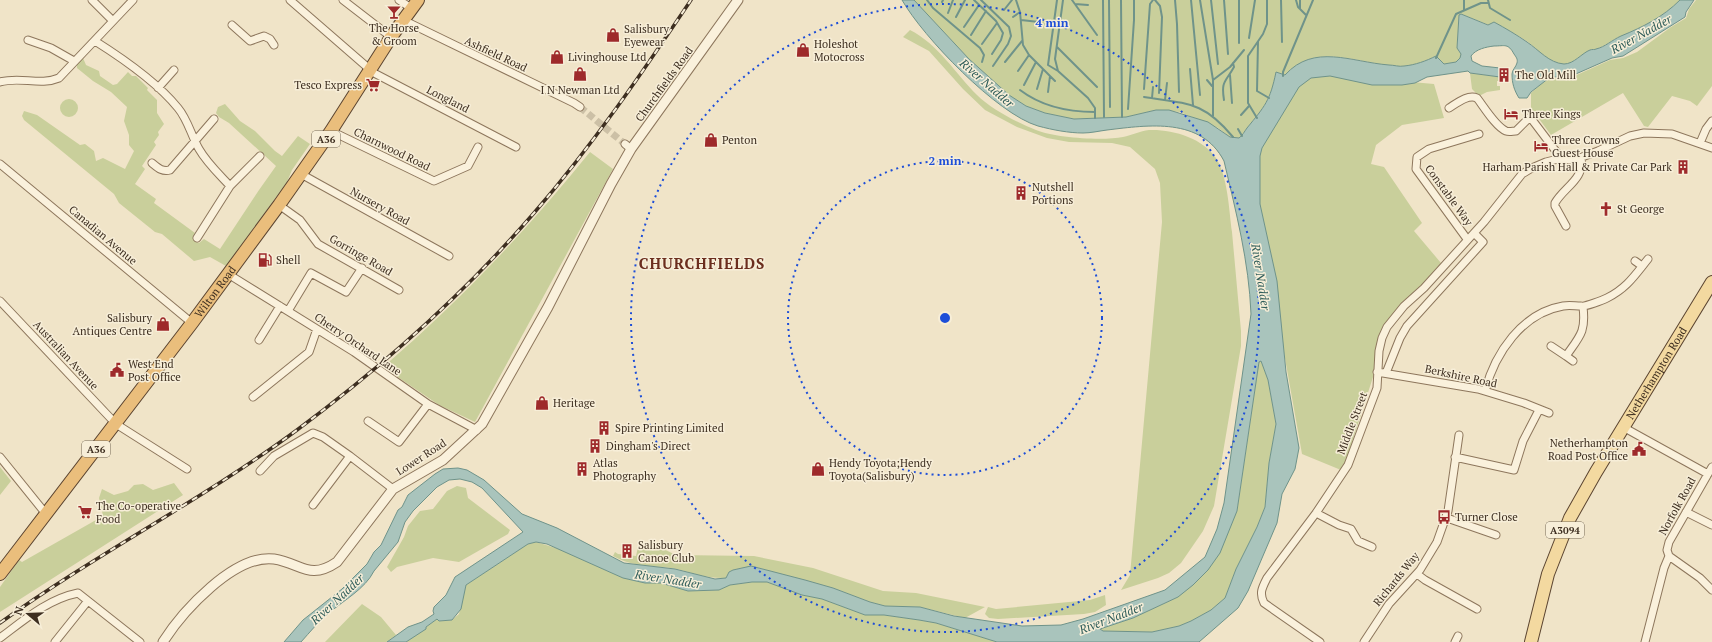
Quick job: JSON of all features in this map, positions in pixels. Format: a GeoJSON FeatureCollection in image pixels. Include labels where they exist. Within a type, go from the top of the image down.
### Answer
{"type":"FeatureCollection","features":[{"type":"Feature","properties":{"kind":"highway","name":"Wilton Road"},"geometry":{"type":"LineString","coordinates":[[0,574],[116,424],[280,205],[331,131],[391,37],[415,4]]}},
{"type":"Feature","properties":{"kind":"main road","name":"Netherhampton Road"},"geometry":{"type":"LineString","coordinates":[[1531,642],[1544,589],[1559,543],[1584,493],[1712,282]]}},
{"type":"Feature","properties":{"kind":"street"},"geometry":{"type":"LineString","coordinates":[[92,0],[113,21]]}},
{"type":"Feature","properties":{"kind":"street"},"geometry":{"type":"LineString","coordinates":[[0,82],[10,79],[36,82],[52,81],[59,78],[134,0]]}},
{"type":"Feature","properties":{"kind":"street","name":"Longland"},"geometry":{"type":"LineString","coordinates":[[290,0],[370,70],[516,147]]}},
{"type":"Feature","properties":{"kind":"street"},"geometry":{"type":"LineString","coordinates":[[343,0],[391,37]]}},
{"type":"Feature","properties":{"kind":"street"},"geometry":{"type":"LineString","coordinates":[[398,0],[415,4]]}},
{"type":"Feature","properties":{"kind":"street","name":"Churchfields Road"},"geometry":{"type":"LineString","coordinates":[[611,184],[628,146],[738,0]]}},
{"type":"Feature","properties":{"kind":"street","name":"Ashfield Road"},"geometry":{"type":"LineString","coordinates":[[403,20],[580,107]]}},
{"type":"Feature","properties":{"kind":"street"},"geometry":{"type":"LineString","coordinates":[[232,25],[250,41],[264,36],[270,39],[274,45]]}},
{"type":"Feature","properties":{"kind":"street"},"geometry":{"type":"LineString","coordinates":[[28,40],[52,48],[74,61]]}},
{"type":"Feature","properties":{"kind":"street"},"geometry":{"type":"LineString","coordinates":[[95,40],[124,59],[158,88],[178,108],[186,120],[195,142],[210,164],[230,186]]}},
{"type":"Feature","properties":{"kind":"street"},"geometry":{"type":"LineString","coordinates":[[158,88],[174,70]]}},
{"type":"Feature","properties":{"kind":"street"},"geometry":{"type":"LineString","coordinates":[[1449,108],[1474,96],[1499,125],[1505,131],[1509,132],[1516,131],[1530,117],[1558,154],[1558,159]]}},
{"type":"Feature","properties":{"kind":"street"},"geometry":{"type":"LineString","coordinates":[[152,163],[165,171],[170,170],[214,119]]}},
{"type":"Feature","properties":{"kind":"street"},"geometry":{"type":"LineString","coordinates":[[1700,143],[1712,121]]}},
{"type":"Feature","properties":{"kind":"street","name":"Charnwood Road"},"geometry":{"type":"LineString","coordinates":[[331,131],[434,181],[468,166],[478,147]]}},
{"type":"Feature","properties":{"kind":"street","name":"Middle Street"},"geometry":{"type":"LineString","coordinates":[[1320,642],[1264,603],[1261,596],[1261,590],[1267,578],[1316,514],[1348,465],[1377,388],[1380,343],[1391,321],[1491,214],[1522,174],[1539,164],[1558,159],[1568,160],[1581,158],[1623,138],[1644,133],[1672,134],[1712,148]]}},
{"type":"Feature","properties":{"kind":"street","name":"Constable Way"},"geometry":{"type":"LineString","coordinates":[[1467,239],[1416,169],[1417,157],[1429,149],[1479,134]]}},
{"type":"Feature","properties":{"kind":"street"},"geometry":{"type":"LineString","coordinates":[[197,238],[230,186],[260,156]]}},
{"type":"Feature","properties":{"kind":"street"},"geometry":{"type":"LineString","coordinates":[[1566,226],[1556,203],[1580,172],[1582,164],[1581,158]]}},
{"type":"Feature","properties":{"kind":"street","name":"Canadian Avenue"},"geometry":{"type":"LineString","coordinates":[[0,164],[192,323]]}},
{"type":"Feature","properties":{"kind":"street","name":"Nursery Road"},"geometry":{"type":"LineString","coordinates":[[300,174],[449,256]]}},
{"type":"Feature","properties":{"kind":"street","name":"Lower Road"},"geometry":{"type":"LineString","coordinates":[[163,642],[208,588],[233,570],[262,559],[274,559],[309,571],[319,570],[334,564],[393,489],[443,460],[477,430],[482,424],[548,307],[611,184]]}},
{"type":"Feature","properties":{"kind":"street","name":"Gorringe Road"},"geometry":{"type":"LineString","coordinates":[[280,205],[300,220],[318,244],[399,290]]}},
{"type":"Feature","properties":{"kind":"street"},"geometry":{"type":"LineString","coordinates":[[1386,373],[1407,326],[1483,242],[1474,233]]}},
{"type":"Feature","properties":{"kind":"street"},"geometry":{"type":"LineString","coordinates":[[1486,391],[1494,364],[1508,343],[1522,327],[1544,312],[1563,306],[1575,305],[1583,307],[1605,299],[1624,287],[1635,277],[1648,259]]}},
{"type":"Feature","properties":{"kind":"street"},"geometry":{"type":"LineString","coordinates":[[1635,261],[1642,266]]}},
{"type":"Feature","properties":{"kind":"street"},"geometry":{"type":"LineString","coordinates":[[288,311],[311,273],[346,292],[362,268]]}},
{"type":"Feature","properties":{"kind":"street","name":"Cherry Orchard Lane"},"geometry":{"type":"LineString","coordinates":[[228,274],[354,352],[428,404],[477,430]]}},
{"type":"Feature","properties":{"kind":"street","name":"Australian Avenue"},"geometry":{"type":"LineString","coordinates":[[0,301],[116,424],[187,469]]}},
{"type":"Feature","properties":{"kind":"street"},"geometry":{"type":"LineString","coordinates":[[259,340],[280,306]]}},
{"type":"Feature","properties":{"kind":"street"},"geometry":{"type":"LineString","coordinates":[[1566,356],[1582,332],[1585,324],[1583,307]]}},
{"type":"Feature","properties":{"kind":"street"},"geometry":{"type":"LineString","coordinates":[[253,397],[309,352],[317,329]]}},
{"type":"Feature","properties":{"kind":"street"},"geometry":{"type":"LineString","coordinates":[[1551,346],[1573,361]]}},
{"type":"Feature","properties":{"kind":"street","name":"Berkshire Road"},"geometry":{"type":"LineString","coordinates":[[1377,372],[1486,391],[1549,413]]}},
{"type":"Feature","properties":{"kind":"street"},"geometry":{"type":"LineString","coordinates":[[368,421],[399,442],[428,404]]}},
{"type":"Feature","properties":{"kind":"street"},"geometry":{"type":"LineString","coordinates":[[1455,457],[1518,471],[1523,441],[1539,410]]}},
{"type":"Feature","properties":{"kind":"street","name":"Norfolk Road"},"geometry":{"type":"LineString","coordinates":[[1623,427],[1708,474],[1669,542],[1667,550],[1669,556],[1664,568],[1645,642]]}},
{"type":"Feature","properties":{"kind":"street"},"geometry":{"type":"LineString","coordinates":[[260,471],[274,456],[313,433],[323,437],[393,489]]}},
{"type":"Feature","properties":{"kind":"street","name":"Richards Way"},"geometry":{"type":"LineString","coordinates":[[1364,642],[1389,604],[1417,574],[1432,550],[1447,518],[1459,435]]}},
{"type":"Feature","properties":{"kind":"street"},"geometry":{"type":"LineString","coordinates":[[312,506],[350,456]]}},
{"type":"Feature","properties":{"kind":"street"},"geometry":{"type":"LineString","coordinates":[[0,457],[46,514]]}},
{"type":"Feature","properties":{"kind":"street"},"geometry":{"type":"LineString","coordinates":[[1708,474],[1712,467]]}},
{"type":"Feature","properties":{"kind":"street"},"geometry":{"type":"LineString","coordinates":[[1686,512],[1712,525]]}},
{"type":"Feature","properties":{"kind":"street"},"geometry":{"type":"LineString","coordinates":[[1316,514],[1338,525],[1351,529],[1358,541],[1372,547]]}},
{"type":"Feature","properties":{"kind":"street"},"geometry":{"type":"LineString","coordinates":[[1447,518],[1496,535]]}},
{"type":"Feature","properties":{"kind":"street"},"geometry":{"type":"LineString","coordinates":[[1669,556],[1700,578],[1712,590]]}},
{"type":"Feature","properties":{"kind":"street"},"geometry":{"type":"LineString","coordinates":[[1417,574],[1477,609]]}},
{"type":"Feature","properties":{"kind":"street"},"geometry":{"type":"LineString","coordinates":[[0,638],[48,604],[66,595],[78,593],[140,642]]}},
{"type":"Feature","properties":{"kind":"street"},"geometry":{"type":"LineString","coordinates":[[55,642],[88,602]]}},
{"type":"Feature","properties":{"kind":"green space"},"geometry":{"type":"Polygon","coordinates":[[[914,0],[1680,0],[1667,12],[1652,21],[1600,48],[1587,51],[1568,64],[1559,63],[1549,59],[1528,42],[1494,22],[1489,25],[1461,14],[1459,15],[1457,48],[1461,54],[1460,58],[1456,62],[1444,64],[1436,56],[1416,64],[1402,66],[1386,65],[1332,56],[1308,60],[1296,65],[1285,75],[1276,72],[1266,103],[1239,138],[1230,137],[1218,128],[1180,112],[1156,110],[1126,117],[1074,119],[1045,113],[1026,106],[1009,95],[969,59],[914,0]]]}},
{"type":"Feature","properties":{"kind":"green space"},"geometry":{"type":"Polygon","coordinates":[[[1696,0],[1712,0],[1712,86],[1697,106],[1690,101],[1672,96],[1648,127],[1644,126],[1623,93],[1551,135],[1531,108],[1531,93],[1550,78],[1570,78],[1610,60],[1623,58],[1637,52],[1686,18],[1689,9],[1696,0]]]}},
{"type":"Feature","properties":{"kind":"green space"},"geometry":{"type":"Polygon","coordinates":[[[910,30],[938,51],[977,95],[1013,120],[1045,133],[1092,139],[1123,137],[1149,130],[1177,133],[1203,145],[1216,158],[1220,166],[1226,184],[1229,204],[1241,331],[1241,346],[1214,506],[1203,531],[1181,563],[1169,573],[1121,590],[1130,575],[1162,222],[1160,183],[1155,169],[1130,147],[1112,143],[1069,142],[1047,138],[1017,127],[985,110],[963,89],[929,51],[903,37],[910,30]]]}},
{"type":"Feature","properties":{"kind":"green space"},"geometry":{"type":"Polygon","coordinates":[[[83,58],[86,65],[99,71],[100,76],[113,85],[117,84],[128,72],[132,76],[136,76],[157,100],[157,113],[164,124],[158,132],[159,135],[154,142],[156,145],[142,166],[145,169],[135,184],[156,199],[154,203],[195,233],[193,236],[195,241],[199,243],[204,239],[220,249],[276,166],[229,123],[219,117],[216,113],[218,107],[225,104],[240,121],[255,131],[282,156],[298,136],[310,144],[292,170],[287,182],[226,266],[210,257],[194,261],[162,234],[155,232],[119,203],[114,194],[24,120],[22,116],[24,111],[37,115],[80,145],[85,144],[94,151],[96,161],[103,158],[125,169],[134,151],[129,145],[129,135],[124,121],[127,107],[111,92],[93,81],[77,68],[77,62],[83,58]]]}},
{"type":"Feature","properties":{"kind":"green space"},"geometry":{"type":"Polygon","coordinates":[[[1311,73],[1434,84],[1444,118],[1402,125],[1376,145],[1371,164],[1384,167],[1422,223],[1414,231],[1441,263],[1430,278],[1391,321],[1347,458],[1341,470],[1302,454],[1249,156],[1292,88],[1311,73]]]}},
{"type":"Feature","properties":{"kind":"green space"},"geometry":{"type":"Polygon","coordinates":[[[1470,73],[1500,77],[1500,81],[1497,81],[1497,86],[1500,86],[1500,90],[1487,92],[1479,96],[1472,89],[1470,73]]]}},
{"type":"Feature","properties":{"kind":"green space"},"geometry":{"type":"Polygon","coordinates":[[[69,99],[75,102],[78,108],[75,114],[69,117],[63,114],[60,108],[63,102],[69,99]]]}},
{"type":"Feature","properties":{"kind":"green space"},"geometry":{"type":"Polygon","coordinates":[[[590,152],[613,169],[475,422],[439,405],[383,367],[439,317],[517,237],[590,152]]]}},
{"type":"Feature","properties":{"kind":"green space"},"geometry":{"type":"Polygon","coordinates":[[[1261,361],[1268,380],[1276,424],[1269,463],[1265,507],[1257,527],[1236,569],[1225,598],[1211,610],[1179,626],[1152,632],[1103,631],[1100,629],[1133,618],[1178,597],[1237,511],[1259,362],[1261,361]]]}},
{"type":"Feature","properties":{"kind":"green space"},"geometry":{"type":"Polygon","coordinates":[[[0,467],[11,481],[0,495],[0,467]]]}},
{"type":"Feature","properties":{"kind":"green space"},"geometry":{"type":"Polygon","coordinates":[[[174,483],[183,495],[0,612],[0,587],[19,560],[22,562],[103,516],[99,498],[102,489],[114,495],[128,491],[134,485],[143,484],[153,490],[174,483]]]}},
{"type":"Feature","properties":{"kind":"green space"},"geometry":{"type":"Polygon","coordinates":[[[457,486],[466,488],[468,498],[510,530],[508,534],[459,562],[433,558],[397,567],[391,572],[387,567],[404,537],[408,526],[420,511],[433,509],[447,491],[457,486]]]}},
{"type":"Feature","properties":{"kind":"green space"},"geometry":{"type":"Polygon","coordinates":[[[536,542],[559,549],[623,578],[645,583],[661,583],[688,591],[719,590],[730,585],[752,582],[767,582],[802,595],[822,599],[865,615],[884,615],[936,623],[997,642],[406,642],[437,619],[439,621],[452,620],[459,614],[466,585],[528,544],[536,542]]]}},
{"type":"Feature","properties":{"kind":"green space"},"geometry":{"type":"Polygon","coordinates":[[[638,547],[659,547],[676,555],[754,556],[813,568],[883,591],[916,593],[985,607],[965,618],[920,607],[885,606],[833,588],[752,566],[733,570],[729,572],[726,578],[713,578],[677,569],[629,563],[613,556],[615,552],[618,554],[636,556],[638,547]]]}},
{"type":"Feature","properties":{"kind":"green space"},"geometry":{"type":"Polygon","coordinates":[[[1105,595],[1106,605],[1095,612],[1084,614],[998,619],[989,618],[985,614],[988,607],[996,609],[1090,600],[1105,595]]]}},
{"type":"Feature","properties":{"kind":"green space"},"geometry":{"type":"Polygon","coordinates":[[[362,604],[381,617],[396,635],[387,642],[325,642],[362,604]]]}},
{"type":"Feature","properties":{"kind":"water","name":"River Nadder"},"geometry":{"type":"Polygon","coordinates":[[[902,0],[914,0],[969,59],[1009,95],[1026,106],[1045,113],[1074,119],[1126,117],[1156,110],[1169,110],[1208,122],[1230,137],[1239,138],[1266,103],[1276,72],[1285,75],[1296,65],[1308,60],[1321,57],[1334,57],[1402,66],[1412,65],[1436,56],[1444,64],[1456,62],[1460,58],[1461,54],[1457,48],[1459,15],[1461,14],[1488,25],[1494,22],[1523,39],[1549,59],[1559,63],[1568,64],[1587,51],[1602,47],[1652,21],[1667,12],[1680,0],[1694,0],[1686,12],[1685,17],[1623,56],[1612,58],[1569,77],[1549,78],[1531,92],[1527,98],[1519,98],[1516,92],[1512,74],[1517,63],[1517,59],[1510,48],[1504,46],[1491,46],[1481,49],[1471,56],[1472,61],[1482,66],[1500,68],[1500,77],[1470,73],[1468,71],[1427,77],[1415,83],[1402,85],[1372,85],[1330,76],[1311,78],[1299,87],[1262,148],[1260,156],[1260,204],[1277,281],[1286,372],[1299,448],[1295,469],[1282,494],[1277,523],[1248,591],[1238,608],[1199,642],[997,642],[936,623],[884,615],[865,615],[822,599],[802,595],[767,582],[752,582],[730,585],[719,590],[688,591],[661,583],[645,583],[623,578],[547,544],[536,542],[528,544],[466,585],[461,609],[452,620],[439,621],[437,619],[426,627],[426,629],[406,642],[387,642],[408,627],[422,622],[434,614],[434,607],[446,595],[455,577],[523,532],[482,488],[472,482],[460,479],[449,480],[437,487],[413,511],[405,522],[398,542],[360,589],[325,616],[301,642],[284,642],[303,620],[342,589],[367,564],[374,552],[381,545],[398,510],[402,507],[408,495],[443,469],[458,468],[467,470],[484,480],[522,514],[557,528],[624,563],[675,569],[715,579],[726,578],[729,572],[733,570],[751,566],[833,588],[885,606],[920,607],[954,616],[1022,626],[1061,625],[1083,619],[1165,590],[1205,557],[1217,529],[1224,503],[1251,314],[1245,256],[1224,161],[1214,147],[1202,137],[1173,127],[1140,127],[1078,133],[1038,126],[1021,119],[982,91],[943,53],[912,16],[902,0]],[[1261,361],[1259,362],[1237,511],[1220,553],[1208,570],[1178,597],[1133,618],[1100,629],[1103,631],[1152,632],[1179,626],[1211,610],[1225,598],[1236,569],[1257,527],[1265,507],[1269,463],[1276,424],[1268,380],[1261,361]]]}},
{"type":"Feature","properties":{"kind":"waterway","name":"River Nadder"},"geometry":{"type":"LineString","coordinates":[[927,0],[933,8],[980,48],[984,55],[982,62]]}},
{"type":"Feature","properties":{"kind":"waterway"},"geometry":{"type":"LineString","coordinates":[[948,13],[953,0]]}},
{"type":"Feature","properties":{"kind":"waterway"},"geometry":{"type":"LineString","coordinates":[[956,17],[965,0]]}},
{"type":"Feature","properties":{"kind":"waterway"},"geometry":{"type":"LineString","coordinates":[[974,0],[996,21],[1003,33],[1001,40],[992,54]]}},
{"type":"Feature","properties":{"kind":"waterway"},"geometry":{"type":"LineString","coordinates":[[981,0],[1009,27],[1011,36],[1008,44],[993,66]]}},
{"type":"Feature","properties":{"kind":"waterway"},"geometry":{"type":"LineString","coordinates":[[1004,10],[1012,0]]}},
{"type":"Feature","properties":{"kind":"waterway"},"geometry":{"type":"LineString","coordinates":[[1016,0],[1020,12],[1023,45],[1029,55],[1055,81]]}},
{"type":"Feature","properties":{"kind":"waterway"},"geometry":{"type":"LineString","coordinates":[[1057,0],[1048,65],[1058,71]]}},
{"type":"Feature","properties":{"kind":"waterway"},"geometry":{"type":"LineString","coordinates":[[1063,0],[1055,59],[1058,71],[1088,98],[1095,108],[1095,118]]}},
{"type":"Feature","properties":{"kind":"waterway"},"geometry":{"type":"LineString","coordinates":[[1072,0],[1097,35]]}},
{"type":"Feature","properties":{"kind":"waterway"},"geometry":{"type":"LineString","coordinates":[[1103,0],[1104,117]]}},
{"type":"Feature","properties":{"kind":"waterway"},"geometry":{"type":"LineString","coordinates":[[1109,0],[1110,107]]}},
{"type":"Feature","properties":{"kind":"waterway"},"geometry":{"type":"LineString","coordinates":[[1121,0],[1122,117]]}},
{"type":"Feature","properties":{"kind":"waterway"},"geometry":{"type":"LineString","coordinates":[[1128,109],[1134,0]]}},
{"type":"Feature","properties":{"kind":"waterway"},"geometry":{"type":"LineString","coordinates":[[1144,89],[1150,4],[1153,0]]}},
{"type":"Feature","properties":{"kind":"waterway"},"geometry":{"type":"LineString","coordinates":[[1155,0],[1160,6],[1162,17],[1159,93]]}},
{"type":"Feature","properties":{"kind":"waterway"},"geometry":{"type":"LineString","coordinates":[[1175,0],[1179,92]]}},
{"type":"Feature","properties":{"kind":"waterway"},"geometry":{"type":"LineString","coordinates":[[1191,0],[1200,95]]}},
{"type":"Feature","properties":{"kind":"waterway"},"geometry":{"type":"LineString","coordinates":[[1200,0],[1213,80]]}},
{"type":"Feature","properties":{"kind":"waterway"},"geometry":{"type":"LineString","coordinates":[[1211,0],[1218,64]]}},
{"type":"Feature","properties":{"kind":"waterway"},"geometry":{"type":"LineString","coordinates":[[1224,0],[1228,54]]}},
{"type":"Feature","properties":{"kind":"waterway"},"geometry":{"type":"LineString","coordinates":[[1239,0],[1239,43]]}},
{"type":"Feature","properties":{"kind":"waterway"},"geometry":{"type":"LineString","coordinates":[[1249,38],[1255,0]]}},
{"type":"Feature","properties":{"kind":"waterway"},"geometry":{"type":"LineString","coordinates":[[1257,118],[1248,103],[1248,56],[1263,34],[1267,24],[1267,0]]}},
{"type":"Feature","properties":{"kind":"waterway"},"geometry":{"type":"LineString","coordinates":[[1281,0],[1282,42]]}},
{"type":"Feature","properties":{"kind":"waterway"},"geometry":{"type":"LineString","coordinates":[[1296,0],[1298,7],[1306,15]]}},
{"type":"Feature","properties":{"kind":"waterway"},"geometry":{"type":"LineString","coordinates":[[1300,0],[1300,9]]}},
{"type":"Feature","properties":{"kind":"waterway"},"geometry":{"type":"LineString","coordinates":[[1283,76],[1283,72],[1313,0]]}},
{"type":"Feature","properties":{"kind":"waterway"},"geometry":{"type":"LineString","coordinates":[[1464,0],[1464,10]]}},
{"type":"Feature","properties":{"kind":"waterway"},"geometry":{"type":"LineString","coordinates":[[1488,0],[1490,8],[1510,20]]}},
{"type":"Feature","properties":{"kind":"waterway"},"geometry":{"type":"LineString","coordinates":[[1436,58],[1456,14],[1481,3],[1488,3]]}},
{"type":"Feature","properties":{"kind":"waterway"},"geometry":{"type":"LineString","coordinates":[[1075,4],[1088,5]]}},
{"type":"Feature","properties":{"kind":"waterway"},"geometry":{"type":"LineString","coordinates":[[964,27],[979,5]]}},
{"type":"Feature","properties":{"kind":"waterway"},"geometry":{"type":"LineString","coordinates":[[971,35],[986,11]]}},
{"type":"Feature","properties":{"kind":"waterway"},"geometry":{"type":"LineString","coordinates":[[1013,17],[1020,12]]}},
{"type":"Feature","properties":{"kind":"waterway"},"geometry":{"type":"LineString","coordinates":[[1021,20],[1039,22]]}},
{"type":"Feature","properties":{"kind":"waterway"},"geometry":{"type":"LineString","coordinates":[[982,44],[997,23]]}},
{"type":"Feature","properties":{"kind":"waterway"},"geometry":{"type":"LineString","coordinates":[[1005,62],[1022,41]]}},
{"type":"Feature","properties":{"kind":"waterway"},"geometry":{"type":"LineString","coordinates":[[1258,42],[1257,91],[1269,98]]}},
{"type":"Feature","properties":{"kind":"waterway"},"geometry":{"type":"LineString","coordinates":[[1057,47],[1097,87]]}},
{"type":"Feature","properties":{"kind":"waterway"},"geometry":{"type":"LineString","coordinates":[[1213,116],[1213,80],[1230,67],[1244,50]]}},
{"type":"Feature","properties":{"kind":"waterway"},"geometry":{"type":"LineString","coordinates":[[1018,71],[1029,55]]}},
{"type":"Feature","properties":{"kind":"waterway"},"geometry":{"type":"LineString","coordinates":[[1024,85],[1036,62]]}},
{"type":"Feature","properties":{"kind":"waterway"},"geometry":{"type":"LineString","coordinates":[[1224,100],[1223,85],[1234,67],[1233,63]]}},
{"type":"Feature","properties":{"kind":"waterway"},"geometry":{"type":"LineString","coordinates":[[1037,89],[1043,69]]}},
{"type":"Feature","properties":{"kind":"waterway"},"geometry":{"type":"LineString","coordinates":[[1190,69],[1193,105]]}},
{"type":"Feature","properties":{"kind":"waterway"},"geometry":{"type":"LineString","coordinates":[[1230,75],[1232,103]]}},
{"type":"Feature","properties":{"kind":"waterway"},"geometry":{"type":"LineString","coordinates":[[1048,92],[1050,76]]}},
{"type":"Feature","properties":{"kind":"waterway"},"geometry":{"type":"LineString","coordinates":[[1207,80],[1212,86]]}},
{"type":"Feature","properties":{"kind":"waterway"},"geometry":{"type":"LineString","coordinates":[[1165,100],[1167,83]]}},
{"type":"Feature","properties":{"kind":"waterway"},"geometry":{"type":"LineString","coordinates":[[1152,98],[1153,87]]}},
{"type":"Feature","properties":{"kind":"waterway"},"geometry":{"type":"LineString","coordinates":[[1020,90],[1028,96],[1055,107],[1075,111],[1095,112]]}},
{"type":"Feature","properties":{"kind":"waterway"},"geometry":{"type":"LineString","coordinates":[[1144,97],[1184,103],[1203,110],[1222,125],[1233,137]]}},
{"type":"Feature","properties":{"kind":"waterway"},"geometry":{"type":"LineString","coordinates":[[1241,115],[1249,106]]}},
{"type":"Feature","properties":{"kind":"waterway"},"geometry":{"type":"LineString","coordinates":[[1238,129],[1242,136]]}},
{"type":"Feature","properties":{"kind":"tunnel"},"geometry":{"type":"LineString","coordinates":[[580,107],[625,144]]}},
{"type":"Feature","properties":{"kind":"railway"},"geometry":{"type":"LineString","coordinates":[[0,623],[36,598],[261,456],[329,406],[422,328],[480,272],[555,188],[616,109],[691,0]]}},
{"type":"Feature","properties":{"kind":"place","name":"The Horse & Groom"},"geometry":{"type":"Point","coordinates":[394,12]}},
{"type":"Feature","properties":{"kind":"place","name":"Salisbury Eyewear"},"geometry":{"type":"Point","coordinates":[613,35]}},
{"type":"Feature","properties":{"kind":"place","name":"Holeshot Motocross"},"geometry":{"type":"Point","coordinates":[803,50]}},
{"type":"Feature","properties":{"kind":"place","name":"Livinghouse Ltd"},"geometry":{"type":"Point","coordinates":[557,57]}},
{"type":"Feature","properties":{"kind":"place","name":"I N Newman Ltd"},"geometry":{"type":"Point","coordinates":[580,74]}},
{"type":"Feature","properties":{"kind":"place","name":"The Old Mill"},"geometry":{"type":"Point","coordinates":[1504,75]}},
{"type":"Feature","properties":{"kind":"place","name":"Tesco Express"},"geometry":{"type":"Point","coordinates":[373,85]}},
{"type":"Feature","properties":{"kind":"place","name":"Three Kings"},"geometry":{"type":"Point","coordinates":[1511,114]}},
{"type":"Feature","properties":{"kind":"place","name":"Penton"},"geometry":{"type":"Point","coordinates":[711,140]}},
{"type":"Feature","properties":{"kind":"place","name":"Three Crowns Guest House"},"geometry":{"type":"Point","coordinates":[1541,146]}},
{"type":"Feature","properties":{"kind":"place","name":"Harham Parish Hall & Private Car Park"},"geometry":{"type":"Point","coordinates":[1683,167]}},
{"type":"Feature","properties":{"kind":"place","name":"Nutshell Portions"},"geometry":{"type":"Point","coordinates":[1021,193]}},
{"type":"Feature","properties":{"kind":"place","name":"St George"},"geometry":{"type":"Point","coordinates":[1606,209]}},
{"type":"Feature","properties":{"kind":"place","name":"Shell"},"geometry":{"type":"Point","coordinates":[265,260]}},
{"type":"Feature","properties":{"kind":"place","name":"Salisbury Antiques Centre"},"geometry":{"type":"Point","coordinates":[163,324]}},
{"type":"Feature","properties":{"kind":"place","name":"West End Post Office"},"geometry":{"type":"Point","coordinates":[117,370]}},
{"type":"Feature","properties":{"kind":"place","name":"Heritage"},"geometry":{"type":"Point","coordinates":[542,403]}},
{"type":"Feature","properties":{"kind":"place","name":"Spire Printing Limited"},"geometry":{"type":"Point","coordinates":[604,428]}},
{"type":"Feature","properties":{"kind":"place","name":"Dingham's Direct"},"geometry":{"type":"Point","coordinates":[595,446]}},
{"type":"Feature","properties":{"kind":"place","name":"Netherhampton Road Post Office"},"geometry":{"type":"Point","coordinates":[1639,449]}},
{"type":"Feature","properties":{"kind":"place","name":"Atlas Photography"},"geometry":{"type":"Point","coordinates":[582,469]}},
{"type":"Feature","properties":{"kind":"place","name":"Hendy Toyota;Hendy Toyota(Salisbury)"},"geometry":{"type":"Point","coordinates":[818,469]}},
{"type":"Feature","properties":{"kind":"place","name":"The Co-operative Food"},"geometry":{"type":"Point","coordinates":[85,512]}},
{"type":"Feature","properties":{"kind":"place","name":"Turner Close"},"geometry":{"type":"Point","coordinates":[1444,517]}},
{"type":"Feature","properties":{"kind":"place","name":"Salisbury Canoe Club"},"geometry":{"type":"Point","coordinates":[627,551]}},
{"type":"Feature","properties":{"kind":"district","name":"CHURCHFIELDS"},"geometry":{"type":"Point","coordinates":[702,263]}}]}
